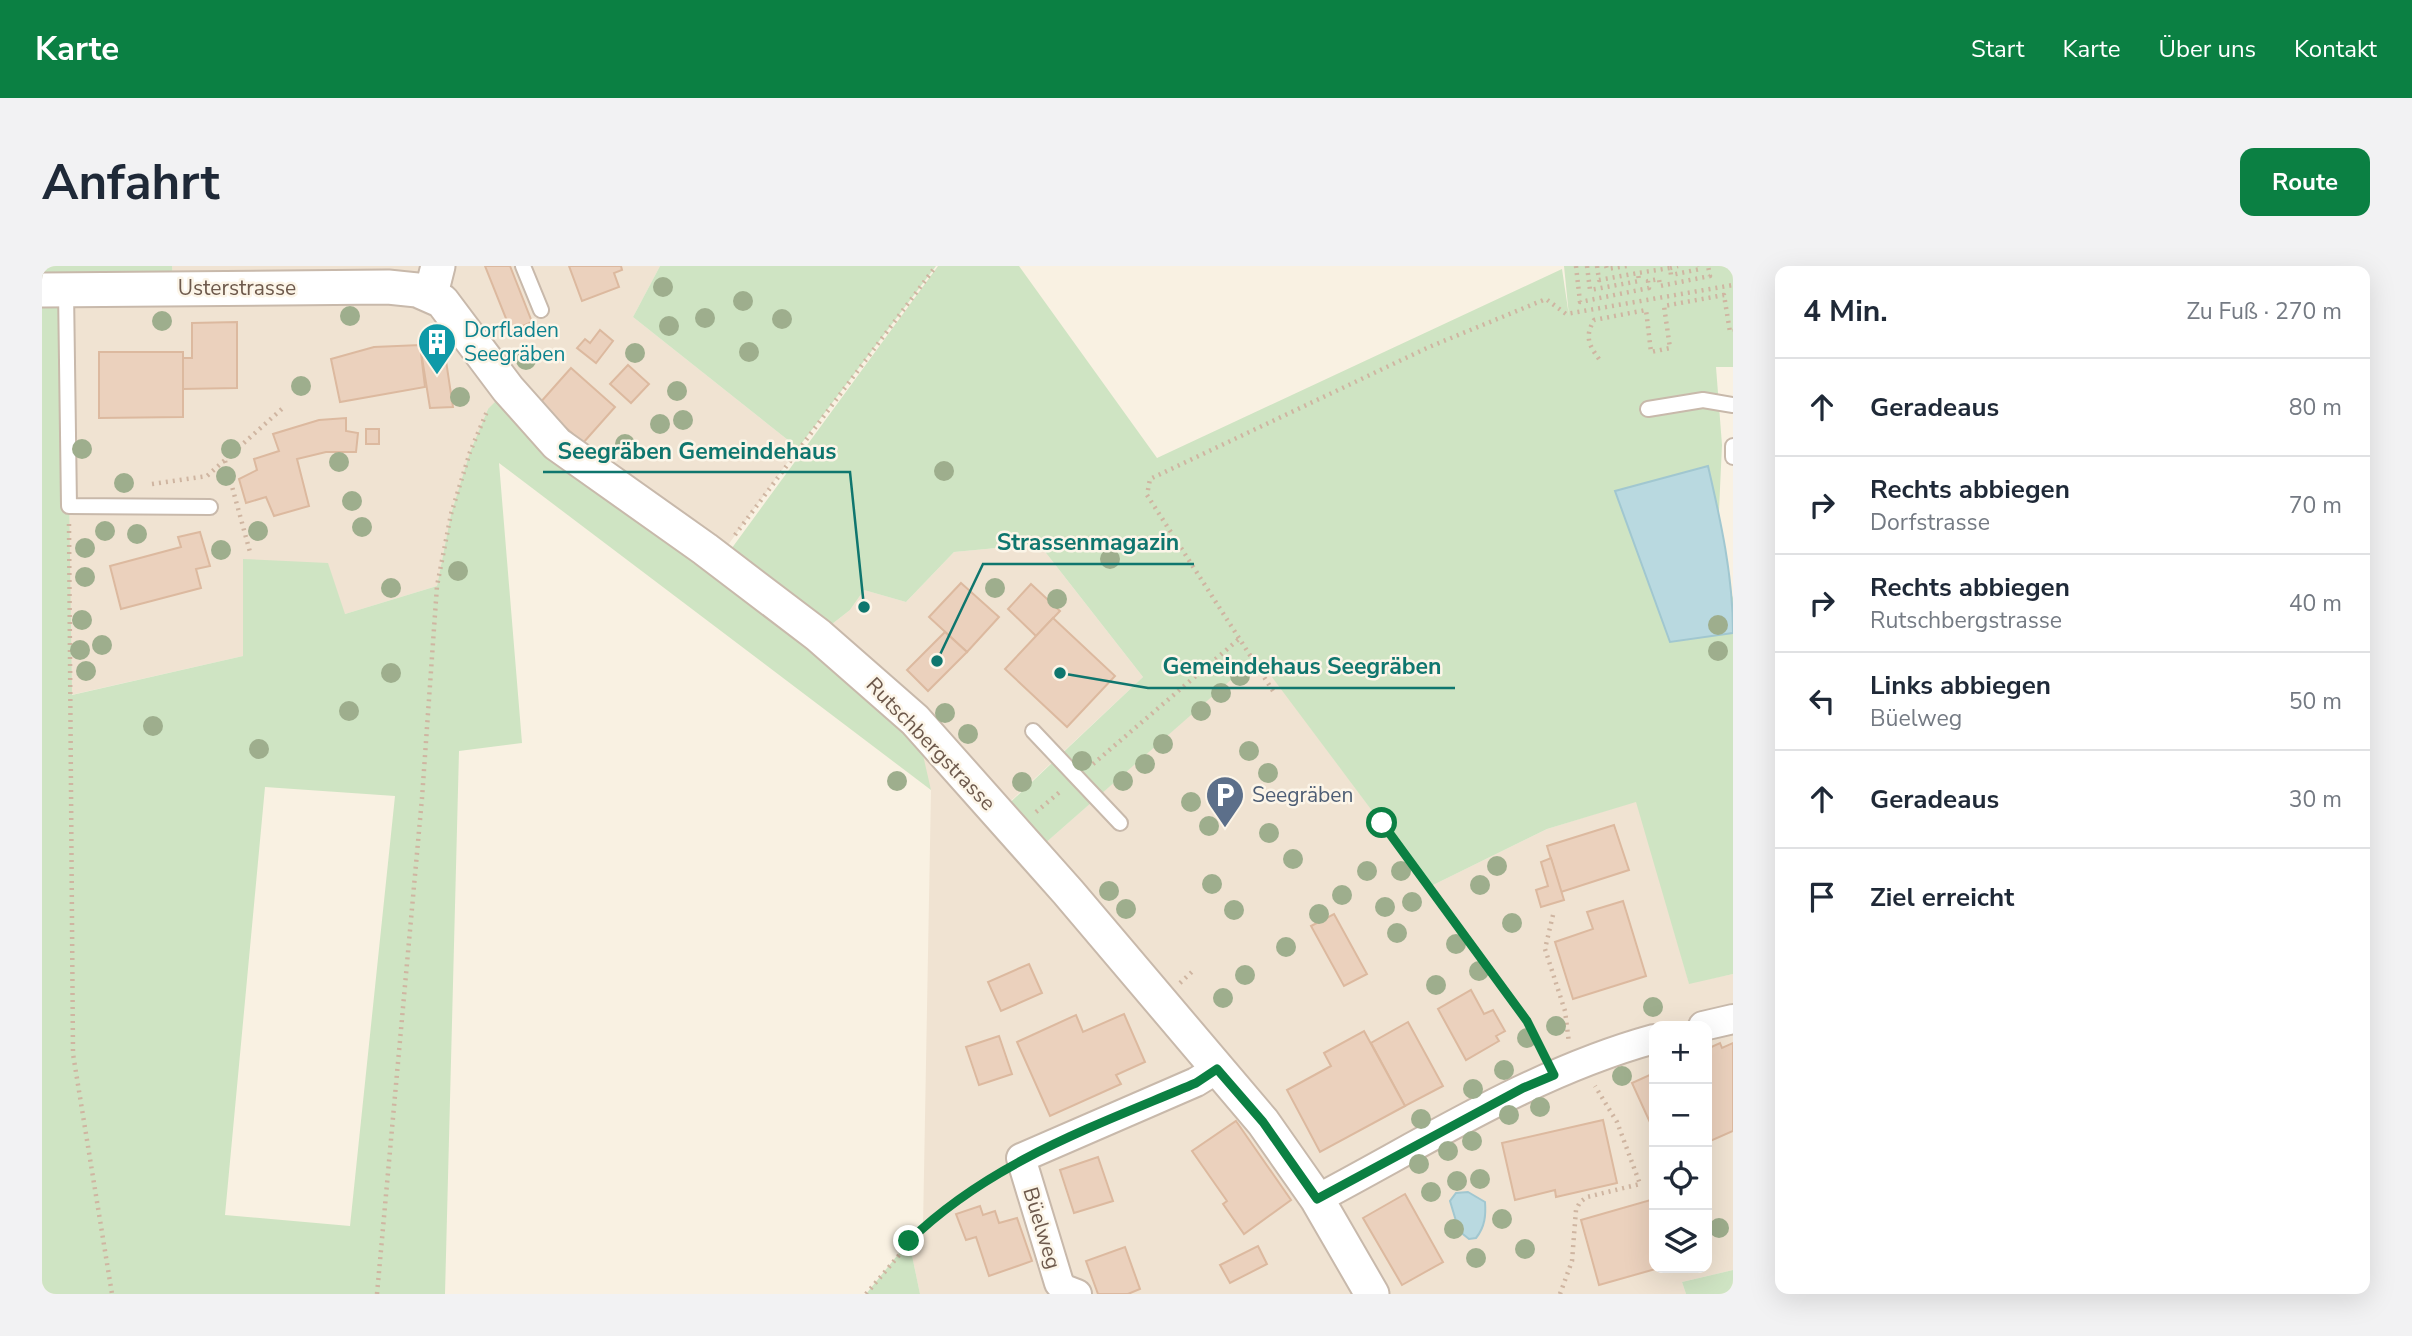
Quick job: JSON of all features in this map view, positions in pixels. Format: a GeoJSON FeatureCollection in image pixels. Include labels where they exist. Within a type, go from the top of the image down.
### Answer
{"type":"FeatureCollection","features":[{"type":"Feature","properties":{"kind":"street","name":"Rutschbergstrasse"},"geometry":{"type":"LineString","coordinates":[[434,280],[453,314],[508,389],[558,444],[718,558],[818,635],[895,702],[1014,830],[1263,1122],[1317,1199],[1372,1294]]}},
{"type":"Feature","properties":{"kind":"street","name":"Usterstrasse"},"geometry":{"type":"LineString","coordinates":[[54,290],[387,287],[417,290],[434,280]]}},
{"type":"Feature","properties":{"kind":"street"},"geometry":{"type":"LineString","coordinates":[[1712,1024],[1733,1019]]}},
{"type":"Feature","properties":{"kind":"street"},"geometry":{"type":"LineString","coordinates":[[1317,1199],[1523,1088],[1579,1064],[1649,1041]]}},
{"type":"Feature","properties":{"kind":"street","name":"Büelweg"},"geometry":{"type":"LineString","coordinates":[[1077,1294],[1064,1290],[1059,1283],[1021,1158],[1196,1083],[1217,1069]]}},
{"type":"Feature","properties":{"kind":"lane"},"geometry":{"type":"LineString","coordinates":[[523,266],[541,310]]}},
{"type":"Feature","properties":{"kind":"lane"},"geometry":{"type":"LineString","coordinates":[[54,290],[69,506],[210,507]]}},
{"type":"Feature","properties":{"kind":"lane"},"geometry":{"type":"LineString","coordinates":[[1648,409],[1703,400],[1733,405]]}},
{"type":"Feature","properties":{"kind":"lane"},"geometry":{"type":"LineString","coordinates":[[1733,446],[1733,457]]}},
{"type":"Feature","properties":{"kind":"lane"},"geometry":{"type":"LineString","coordinates":[[1033,731],[1120,823]]}},
{"type":"Feature","properties":{"kind":"path"},"geometry":{"type":"LineString","coordinates":[[718,558],[936,266]]}},
{"type":"Feature","properties":{"kind":"path"},"geometry":{"type":"LineString","coordinates":[[1576,266],[1580,302],[1649,288],[1648,281],[1659,279],[1660,286],[1710,276],[1709,266]]}},
{"type":"Feature","properties":{"kind":"path"},"geometry":{"type":"LineString","coordinates":[[1587,266],[1590,290],[1639,281],[1638,273]]}},
{"type":"Feature","properties":{"kind":"path"},"geometry":{"type":"LineString","coordinates":[[1597,266],[1600,280],[1678,266]]}},
{"type":"Feature","properties":{"kind":"path"},"geometry":{"type":"LineString","coordinates":[[1606,266],[1607,269],[1627,266]]}},
{"type":"Feature","properties":{"kind":"path"},"geometry":{"type":"LineString","coordinates":[[1670,268],[1671,275],[1700,269],[1699,266]]}},
{"type":"Feature","properties":{"kind":"path"},"geometry":{"type":"LineString","coordinates":[[1273,691],[1147,495],[1150,480],[1429,347],[1546,299],[1566,314],[1733,285]]}},
{"type":"Feature","properties":{"kind":"path"},"geometry":{"type":"LineString","coordinates":[[1598,359],[1589,346],[1587,332],[1594,320],[1646,310],[1651,352],[1670,348],[1664,306],[1724,295],[1730,332],[1733,331]]}},
{"type":"Feature","properties":{"kind":"path"},"geometry":{"type":"LineString","coordinates":[[377,1294],[422,798],[437,586],[451,514],[470,452],[488,409],[508,389]]}},
{"type":"Feature","properties":{"kind":"path"},"geometry":{"type":"LineString","coordinates":[[140,486],[207,476],[284,407]]}},
{"type":"Feature","properties":{"kind":"path"},"geometry":{"type":"LineString","coordinates":[[225,461],[250,552]]}},
{"type":"Feature","properties":{"kind":"path"},"geometry":{"type":"LineString","coordinates":[[69,506],[73,1054],[112,1294]]}},
{"type":"Feature","properties":{"kind":"path"},"geometry":{"type":"LineString","coordinates":[[1014,830],[1239,639]]}},
{"type":"Feature","properties":{"kind":"path"},"geometry":{"type":"LineString","coordinates":[[1371,817],[1382,823],[1395,839],[1517,1005],[1554,1075]]}},
{"type":"Feature","properties":{"kind":"path"},"geometry":{"type":"LineString","coordinates":[[1553,915],[1545,949],[1565,1011],[1570,1048],[1616,1122],[1640,1184],[1587,1197],[1580,1202],[1576,1210],[1572,1261],[1560,1294]]}},
{"type":"Feature","properties":{"kind":"path"},"geometry":{"type":"LineString","coordinates":[[866,1294],[923,1227],[985,1180],[1021,1158]]}},
{"type":"Feature","properties":{"kind":"shaded area"},"geometry":{"type":"Polygon","coordinates":[[[172,266],[660,266],[633,317],[798,448],[718,559],[488,409],[470,452],[451,514],[437,586],[345,614],[243,559],[243,656],[71,695],[66,290],[174,288],[172,266]]]}},
{"type":"Feature","properties":{"kind":"shaded area"},"geometry":{"type":"Polygon","coordinates":[[[1039,544],[1143,677],[999,812],[1034,853],[1257,656],[1429,887],[1547,829],[1637,801],[1689,983],[1733,974],[1733,1270],[1682,1282],[1686,1294],[920,1294],[909,1241],[923,1227],[931,790],[818,635],[850,610],[864,590],[906,602],[954,552],[1039,544]]]}},
{"type":"Feature","properties":{"kind":"green space"},"geometry":{"type":"Polygon","coordinates":[[[42,266],[172,266],[174,289],[66,290],[72,695],[243,656],[243,559],[328,563],[345,614],[437,586],[451,514],[470,452],[488,409],[508,389],[729,552],[938,266],[1019,266],[1157,458],[1562,269],[1569,316],[1564,266],[1733,266],[1733,367],[1716,367],[1722,445],[1717,554],[1733,598],[1733,974],[1689,984],[1636,802],[1547,829],[1429,887],[1257,657],[1034,853],[999,813],[1143,677],[1039,544],[954,552],[906,602],[864,590],[850,610],[818,635],[915,720],[931,790],[499,463],[522,743],[459,751],[445,1294],[42,1294],[42,266]],[[265,787],[225,1215],[350,1226],[395,796],[265,787]]]}},
{"type":"Feature","properties":{"kind":"green space"},"geometry":{"type":"Polygon","coordinates":[[[660,266],[936,266],[798,448],[633,317],[660,266]]]}},
{"type":"Feature","properties":{"kind":"green space"},"geometry":{"type":"Polygon","coordinates":[[[909,1241],[920,1294],[866,1294],[909,1241]]]}},
{"type":"Feature","properties":{"kind":"green space"},"geometry":{"type":"Polygon","coordinates":[[[1733,1270],[1733,1294],[1686,1294],[1682,1282],[1733,1270]]]}},
{"type":"Feature","properties":{"kind":"water"},"geometry":{"type":"Polygon","coordinates":[[[1708,466],[1729,570],[1733,633],[1670,642],[1615,491],[1708,466]]]}},
{"type":"Feature","properties":{"kind":"water"},"geometry":{"type":"Polygon","coordinates":[[[1468,1192],[1485,1202],[1481,1230],[1476,1238],[1469,1239],[1459,1231],[1450,1201],[1456,1193],[1468,1192]]]}},
{"type":"Feature","properties":{"kind":"building"},"geometry":{"type":"Polygon","coordinates":[[[485,266],[510,266],[532,322],[511,331],[485,266]]]}},
{"type":"Feature","properties":{"kind":"building"},"geometry":{"type":"Polygon","coordinates":[[[569,266],[621,266],[622,270],[614,273],[619,287],[582,301],[569,266]]]}},
{"type":"Feature","properties":{"kind":"building"},"geometry":{"type":"Polygon","coordinates":[[[237,322],[237,388],[183,389],[183,358],[192,358],[192,323],[237,322]]]}},
{"type":"Feature","properties":{"kind":"building"},"geometry":{"type":"Polygon","coordinates":[[[600,330],[613,341],[596,363],[577,348],[585,339],[590,343],[600,330]]]}},
{"type":"Feature","properties":{"kind":"building","name":"Dorfladen Seegräben"},"geometry":{"type":"Polygon","coordinates":[[[443,341],[453,407],[430,408],[420,345],[443,341]]]}},
{"type":"Feature","properties":{"kind":"building"},"geometry":{"type":"Polygon","coordinates":[[[420,345],[425,387],[340,402],[331,359],[374,347],[420,345]]]}},
{"type":"Feature","properties":{"kind":"building"},"geometry":{"type":"Polygon","coordinates":[[[99,352],[183,352],[183,417],[99,418],[99,352]]]}},
{"type":"Feature","properties":{"kind":"building"},"geometry":{"type":"Polygon","coordinates":[[[628,365],[649,384],[631,403],[610,384],[628,365]]]}},
{"type":"Feature","properties":{"kind":"building"},"geometry":{"type":"Polygon","coordinates":[[[571,368],[615,407],[583,443],[539,404],[571,368]]]}},
{"type":"Feature","properties":{"kind":"building"},"geometry":{"type":"Polygon","coordinates":[[[346,418],[346,431],[358,433],[356,452],[326,452],[297,459],[309,506],[274,516],[266,497],[246,503],[239,479],[257,470],[254,459],[279,451],[273,434],[319,420],[346,418]]]}},
{"type":"Feature","properties":{"kind":"building"},"geometry":{"type":"Polygon","coordinates":[[[366,429],[379,429],[379,444],[366,444],[366,429]]]}},
{"type":"Feature","properties":{"kind":"building"},"geometry":{"type":"Polygon","coordinates":[[[200,532],[210,566],[196,569],[201,588],[121,609],[110,566],[181,547],[178,537],[200,532]]]}},
{"type":"Feature","properties":{"kind":"building"},"geometry":{"type":"Polygon","coordinates":[[[961,583],[999,617],[967,652],[929,617],[961,583]]]}},
{"type":"Feature","properties":{"kind":"building"},"geometry":{"type":"Polygon","coordinates":[[[1031,584],[1060,611],[1036,636],[1008,609],[1031,584]]]}},
{"type":"Feature","properties":{"kind":"building"},"geometry":{"type":"Polygon","coordinates":[[[1053,618],[1115,676],[1067,727],[1005,669],[1053,618]]]}},
{"type":"Feature","properties":{"kind":"building"},"geometry":{"type":"Polygon","coordinates":[[[945,632],[967,652],[928,691],[907,670],[945,632]]]}},
{"type":"Feature","properties":{"kind":"building"},"geometry":{"type":"Polygon","coordinates":[[[1614,825],[1629,870],[1561,892],[1547,846],[1614,825]]]}},
{"type":"Feature","properties":{"kind":"building"},"geometry":{"type":"Polygon","coordinates":[[[1551,858],[1564,900],[1541,907],[1536,890],[1548,886],[1541,862],[1551,858]]]}},
{"type":"Feature","properties":{"kind":"building"},"geometry":{"type":"Polygon","coordinates":[[[1623,901],[1646,976],[1573,999],[1555,942],[1593,929],[1587,912],[1623,901]]]}},
{"type":"Feature","properties":{"kind":"building"},"geometry":{"type":"Polygon","coordinates":[[[1334,914],[1367,974],[1344,986],[1311,926],[1334,914]]]}},
{"type":"Feature","properties":{"kind":"building"},"geometry":{"type":"Polygon","coordinates":[[[1029,964],[1042,993],[1001,1011],[988,982],[1029,964]]]}},
{"type":"Feature","properties":{"kind":"building"},"geometry":{"type":"Polygon","coordinates":[[[1471,990],[1484,1014],[1493,1010],[1505,1031],[1496,1036],[1499,1041],[1466,1060],[1438,1009],[1471,990]]]}},
{"type":"Feature","properties":{"kind":"building"},"geometry":{"type":"Polygon","coordinates":[[[1124,1014],[1145,1062],[1116,1075],[1121,1084],[1050,1116],[1017,1042],[1076,1015],[1083,1032],[1124,1014]]]}},
{"type":"Feature","properties":{"kind":"building"},"geometry":{"type":"Polygon","coordinates":[[[1408,1022],[1443,1086],[1405,1106],[1371,1043],[1408,1022]]]}},
{"type":"Feature","properties":{"kind":"building"},"geometry":{"type":"Polygon","coordinates":[[[1364,1031],[1405,1106],[1320,1152],[1287,1090],[1331,1066],[1324,1053],[1364,1031]]]}},
{"type":"Feature","properties":{"kind":"building"},"geometry":{"type":"Polygon","coordinates":[[[999,1036],[1012,1074],[979,1085],[966,1047],[999,1036]]]}},
{"type":"Feature","properties":{"kind":"building"},"geometry":{"type":"Polygon","coordinates":[[[1720,1043],[1722,1048],[1733,1043],[1733,1131],[1712,1140],[1712,1084],[1712,1047],[1720,1043]]]}},
{"type":"Feature","properties":{"kind":"building"},"geometry":{"type":"Polygon","coordinates":[[[1649,1075],[1649,1120],[1632,1083],[1649,1075]]]}},
{"type":"Feature","properties":{"kind":"building"},"geometry":{"type":"Polygon","coordinates":[[[1603,1120],[1617,1183],[1556,1197],[1555,1190],[1515,1200],[1502,1143],[1603,1120]]]}},
{"type":"Feature","properties":{"kind":"building"},"geometry":{"type":"Polygon","coordinates":[[[1236,1121],[1291,1200],[1244,1234],[1223,1204],[1227,1201],[1192,1151],[1236,1121]]]}},
{"type":"Feature","properties":{"kind":"building"},"geometry":{"type":"Polygon","coordinates":[[[1098,1157],[1113,1201],[1074,1213],[1060,1170],[1098,1157]]]}},
{"type":"Feature","properties":{"kind":"building"},"geometry":{"type":"Polygon","coordinates":[[[1405,1194],[1443,1262],[1402,1285],[1363,1218],[1405,1194]]]}},
{"type":"Feature","properties":{"kind":"building"},"geometry":{"type":"Polygon","coordinates":[[[1649,1200],[1649,1271],[1599,1285],[1581,1220],[1649,1200]]]}},
{"type":"Feature","properties":{"kind":"building"},"geometry":{"type":"Polygon","coordinates":[[[980,1206],[983,1215],[995,1211],[999,1223],[1017,1218],[1032,1261],[989,1276],[976,1237],[966,1240],[956,1214],[980,1206]]]}},
{"type":"Feature","properties":{"kind":"building"},"geometry":{"type":"Polygon","coordinates":[[[1258,1246],[1267,1264],[1230,1283],[1220,1265],[1258,1246]]]}},
{"type":"Feature","properties":{"kind":"building"},"geometry":{"type":"Polygon","coordinates":[[[1125,1247],[1140,1289],[1128,1294],[1098,1294],[1086,1261],[1125,1247]]]}},
{"type":"Feature","properties":{"kind":"place","name":"Dorfladen Seegräben"},"geometry":{"type":"Point","coordinates":[437,376]}},
{"type":"Feature","properties":{"kind":"place","name":"Seegräben Gemeindehaus"},"geometry":{"type":"Point","coordinates":[864,607]}},
{"type":"Feature","properties":{"kind":"place","name":"Strassenmagazin"},"geometry":{"type":"Point","coordinates":[937,661]}},
{"type":"Feature","properties":{"kind":"place","name":"Gemeindehaus Seegräben"},"geometry":{"type":"Point","coordinates":[1060,673]}},
{"type":"Feature","properties":{"kind":"place","name":"Seegräben"},"geometry":{"type":"Point","coordinates":[1225,829]}},
{"type":"Feature","properties":{"kind":"route"},"geometry":{"type":"LineString","coordinates":[[909,1241],[949,1205],[1021,1158],[1196,1083],[1217,1069],[1263,1122],[1317,1199],[1523,1088],[1554,1075],[1527,1021],[1382,823]]}}]}
